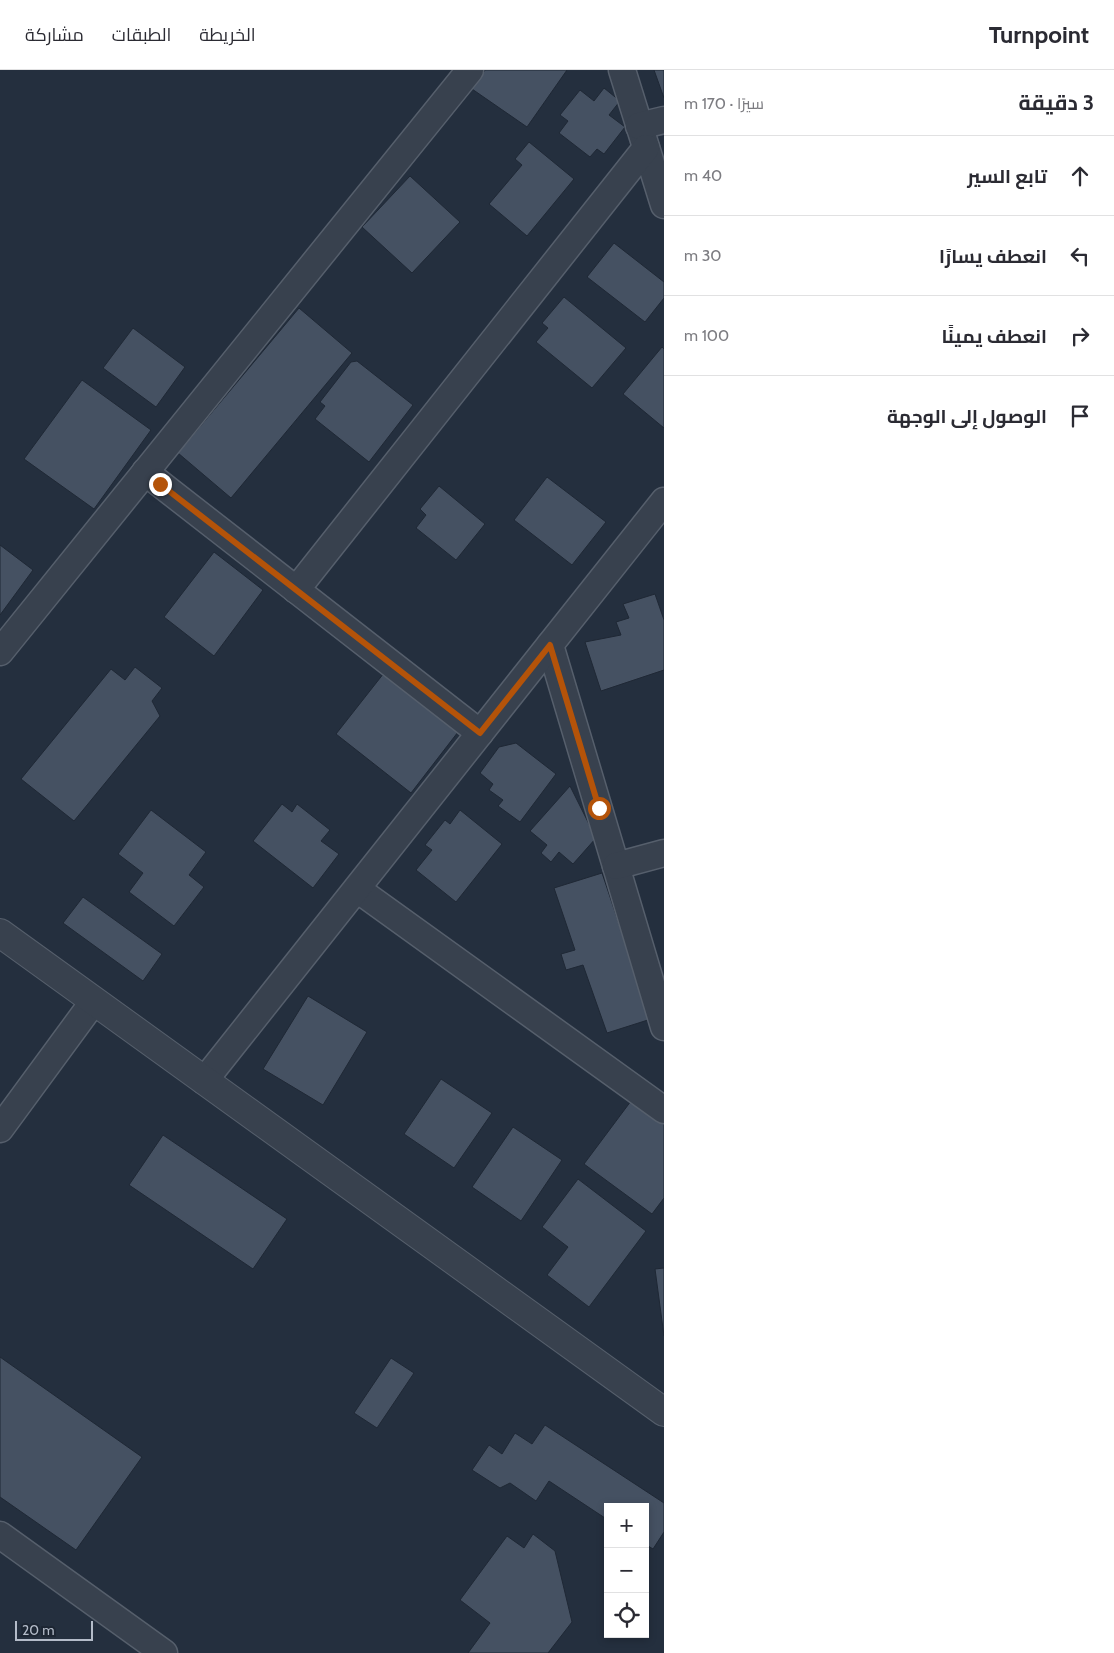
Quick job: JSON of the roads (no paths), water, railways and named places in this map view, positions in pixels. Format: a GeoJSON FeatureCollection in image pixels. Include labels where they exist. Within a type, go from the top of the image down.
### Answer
{"type":"FeatureCollection","features":[{"type":"Feature","properties":{"kind":"street"},"geometry":{"type":"LineString","coordinates":[[0,652],[470,70]]}},
{"type":"Feature","properties":{"kind":"street"},"geometry":{"type":"LineString","coordinates":[[622,70],[664,205]]}},
{"type":"Feature","properties":{"kind":"street"},"geometry":{"type":"LineString","coordinates":[[296,590],[643,137],[664,120]]}},
{"type":"Feature","properties":{"kind":"street"},"geometry":{"type":"LineString","coordinates":[[145,472],[480,733]]}},
{"type":"Feature","properties":{"kind":"street"},"geometry":{"type":"LineString","coordinates":[[204,1081],[664,501]]}},
{"type":"Feature","properties":{"kind":"street"},"geometry":{"type":"LineString","coordinates":[[550,645],[664,1028]]}},
{"type":"Feature","properties":{"kind":"street"},"geometry":{"type":"LineString","coordinates":[[616,866],[664,853]]}},
{"type":"Feature","properties":{"kind":"street"},"geometry":{"type":"LineString","coordinates":[[357,888],[664,1110]]}},
{"type":"Feature","properties":{"kind":"street"},"geometry":{"type":"LineString","coordinates":[[0,933],[664,1412]]}},
{"type":"Feature","properties":{"kind":"street"},"geometry":{"type":"LineString","coordinates":[[0,1129],[94,1000]]}},
{"type":"Feature","properties":{"kind":"street"},"geometry":{"type":"LineString","coordinates":[[0,1535],[164,1653]]}}]}
